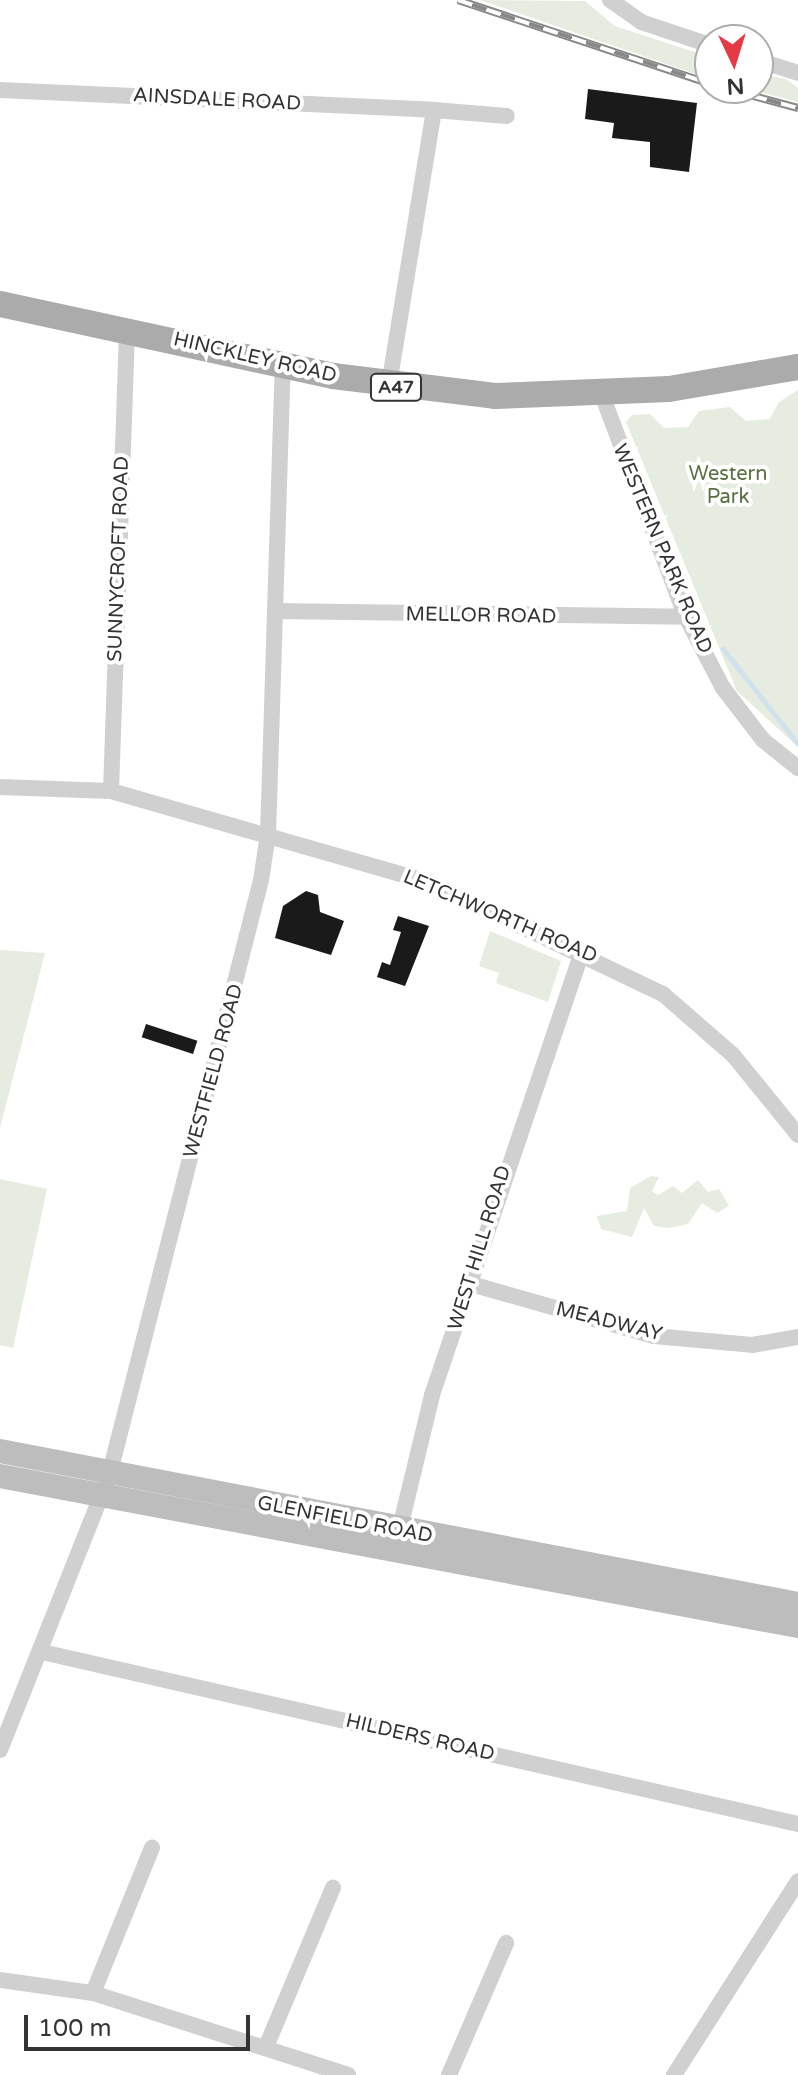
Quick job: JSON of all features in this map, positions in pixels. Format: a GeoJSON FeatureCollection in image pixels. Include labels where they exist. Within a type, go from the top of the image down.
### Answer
{"type":"FeatureCollection","features":[{"type":"Feature","properties":{"kind":"main road","name":"HINCKLEY ROAD"},"geometry":{"type":"LineString","coordinates":[[0,304],[127,328],[283,365],[389,386],[495,396],[602,395],[798,367]]}},
{"type":"Feature","properties":{"kind":"street"},"geometry":{"type":"LineString","coordinates":[[610,0],[641,22],[694,40]]}},
{"type":"Feature","properties":{"kind":"street"},"geometry":{"type":"LineString","coordinates":[[774,65],[798,73]]}},
{"type":"Feature","properties":{"kind":"street","name":"AINSDALE ROAD"},"geometry":{"type":"LineString","coordinates":[[0,90],[507,116]]}},
{"type":"Feature","properties":{"kind":"street"},"geometry":{"type":"LineString","coordinates":[[389,386],[434,110]]}},
{"type":"Feature","properties":{"kind":"street","name":"SUNNYCROFT ROAD"},"geometry":{"type":"LineString","coordinates":[[111,791],[127,328]]}},
{"type":"Feature","properties":{"kind":"street","name":"WESTFIELD ROAD"},"geometry":{"type":"LineString","coordinates":[[0,1750],[42,1652],[106,1485],[245,954],[268,835],[283,365]]}},
{"type":"Feature","properties":{"kind":"street","name":"WESTERN PARK ROAD"},"geometry":{"type":"LineString","coordinates":[[602,395],[686,617],[741,714],[798,768]]}},
{"type":"Feature","properties":{"kind":"street","name":"MELLOR ROAD"},"geometry":{"type":"LineString","coordinates":[[275,611],[686,617]]}},
{"type":"Feature","properties":{"kind":"street","name":"LETCHWORTH ROAD"},"geometry":{"type":"LineString","coordinates":[[0,787],[111,791],[428,882],[636,976],[690,1014],[743,1066],[798,1135]]}},
{"type":"Feature","properties":{"kind":"street","name":"WEST HILL ROAD"},"geometry":{"type":"LineString","coordinates":[[397,1540],[432,1395],[471,1284],[502,1174],[582,951]]}},
{"type":"Feature","properties":{"kind":"street","name":"MEADWAY"},"geometry":{"type":"LineString","coordinates":[[471,1284],[654,1336],[752,1345],[798,1337]]}},
{"type":"Feature","properties":{"kind":"street","name":"GLENFIELD ROAD"},"geometry":{"type":"LineString","coordinates":[[0,1451],[106,1485]]}},
{"type":"Feature","properties":{"kind":"street","name":"GLENFIELD ROAD"},"geometry":{"type":"LineString","coordinates":[[0,1476],[106,1485],[690,1594],[798,1604]]}},
{"type":"Feature","properties":{"kind":"street","name":"GLENFIELD ROAD"},"geometry":{"type":"LineString","coordinates":[[690,1594],[798,1626]]}},
{"type":"Feature","properties":{"kind":"street","name":"HILDERS ROAD"},"geometry":{"type":"LineString","coordinates":[[42,1652],[798,1824]]}},
{"type":"Feature","properties":{"kind":"street"},"geometry":{"type":"LineString","coordinates":[[93,1993],[152,1848]]}},
{"type":"Feature","properties":{"kind":"street"},"geometry":{"type":"LineString","coordinates":[[674,2075],[798,1881]]}},
{"type":"Feature","properties":{"kind":"street"},"geometry":{"type":"LineString","coordinates":[[266,2047],[333,1888]]}},
{"type":"Feature","properties":{"kind":"street"},"geometry":{"type":"LineString","coordinates":[[449,2075],[506,1943]]}},
{"type":"Feature","properties":{"kind":"street"},"geometry":{"type":"LineString","coordinates":[[0,1980],[93,1993],[348,2075]]}},
{"type":"Feature","properties":{"kind":"green space"},"geometry":{"type":"Polygon","coordinates":[[[480,0],[585,1],[615,26],[694,52],[694,74],[480,0]]]}},
{"type":"Feature","properties":{"kind":"green space"},"geometry":{"type":"Polygon","coordinates":[[[774,77],[786,79],[798,88],[798,102],[774,96],[774,77]]]}},
{"type":"Feature","properties":{"kind":"green space","name":"Western Park"},"geometry":{"type":"Polygon","coordinates":[[[798,390],[798,747],[737,691],[626,422],[632,415],[650,414],[664,428],[688,427],[699,411],[730,407],[746,421],[770,419],[779,402],[798,390]]]}},
{"type":"Feature","properties":{"kind":"green space"},"geometry":{"type":"Polygon","coordinates":[[[490,931],[561,961],[548,1002],[496,983],[499,973],[479,966],[490,931]]]}},
{"type":"Feature","properties":{"kind":"green space"},"geometry":{"type":"Polygon","coordinates":[[[0,950],[45,953],[0,1128],[0,950]]]}},
{"type":"Feature","properties":{"kind":"green space"},"geometry":{"type":"Polygon","coordinates":[[[651,1176],[659,1177],[652,1191],[658,1195],[673,1186],[682,1193],[698,1180],[708,1192],[719,1189],[729,1206],[717,1213],[702,1203],[688,1224],[669,1228],[654,1226],[644,1208],[632,1237],[601,1229],[597,1216],[627,1211],[630,1188],[651,1176]]]}},
{"type":"Feature","properties":{"kind":"green space"},"geometry":{"type":"Polygon","coordinates":[[[0,1179],[47,1189],[13,1348],[0,1345],[0,1179]]]}},
{"type":"Feature","properties":{"kind":"building"},"geometry":{"type":"Polygon","coordinates":[[[588,89],[697,104],[689,172],[650,167],[650,142],[612,138],[614,123],[585,119],[588,89]]]}},
{"type":"Feature","properties":{"kind":"building"},"geometry":{"type":"Polygon","coordinates":[[[306,891],[318,895],[320,912],[344,921],[331,955],[275,938],[283,906],[306,891]]]}},
{"type":"Feature","properties":{"kind":"building"},"geometry":{"type":"Polygon","coordinates":[[[398,916],[429,926],[405,986],[377,977],[382,962],[390,965],[401,932],[393,930],[398,916]]]}},
{"type":"Feature","properties":{"kind":"building"},"geometry":{"type":"Polygon","coordinates":[[[146,1024],[197,1041],[193,1054],[142,1037],[146,1024]]]}},
{"type":"Feature","properties":{"kind":"waterway"},"geometry":{"type":"LineString","coordinates":[[723,649],[798,744]]}},
{"type":"Feature","properties":{"kind":"railway"},"geometry":{"type":"LineString","coordinates":[[458,0],[694,79]]}},
{"type":"Feature","properties":{"kind":"railway"},"geometry":{"type":"LineString","coordinates":[[774,102],[798,108]]}}]}
